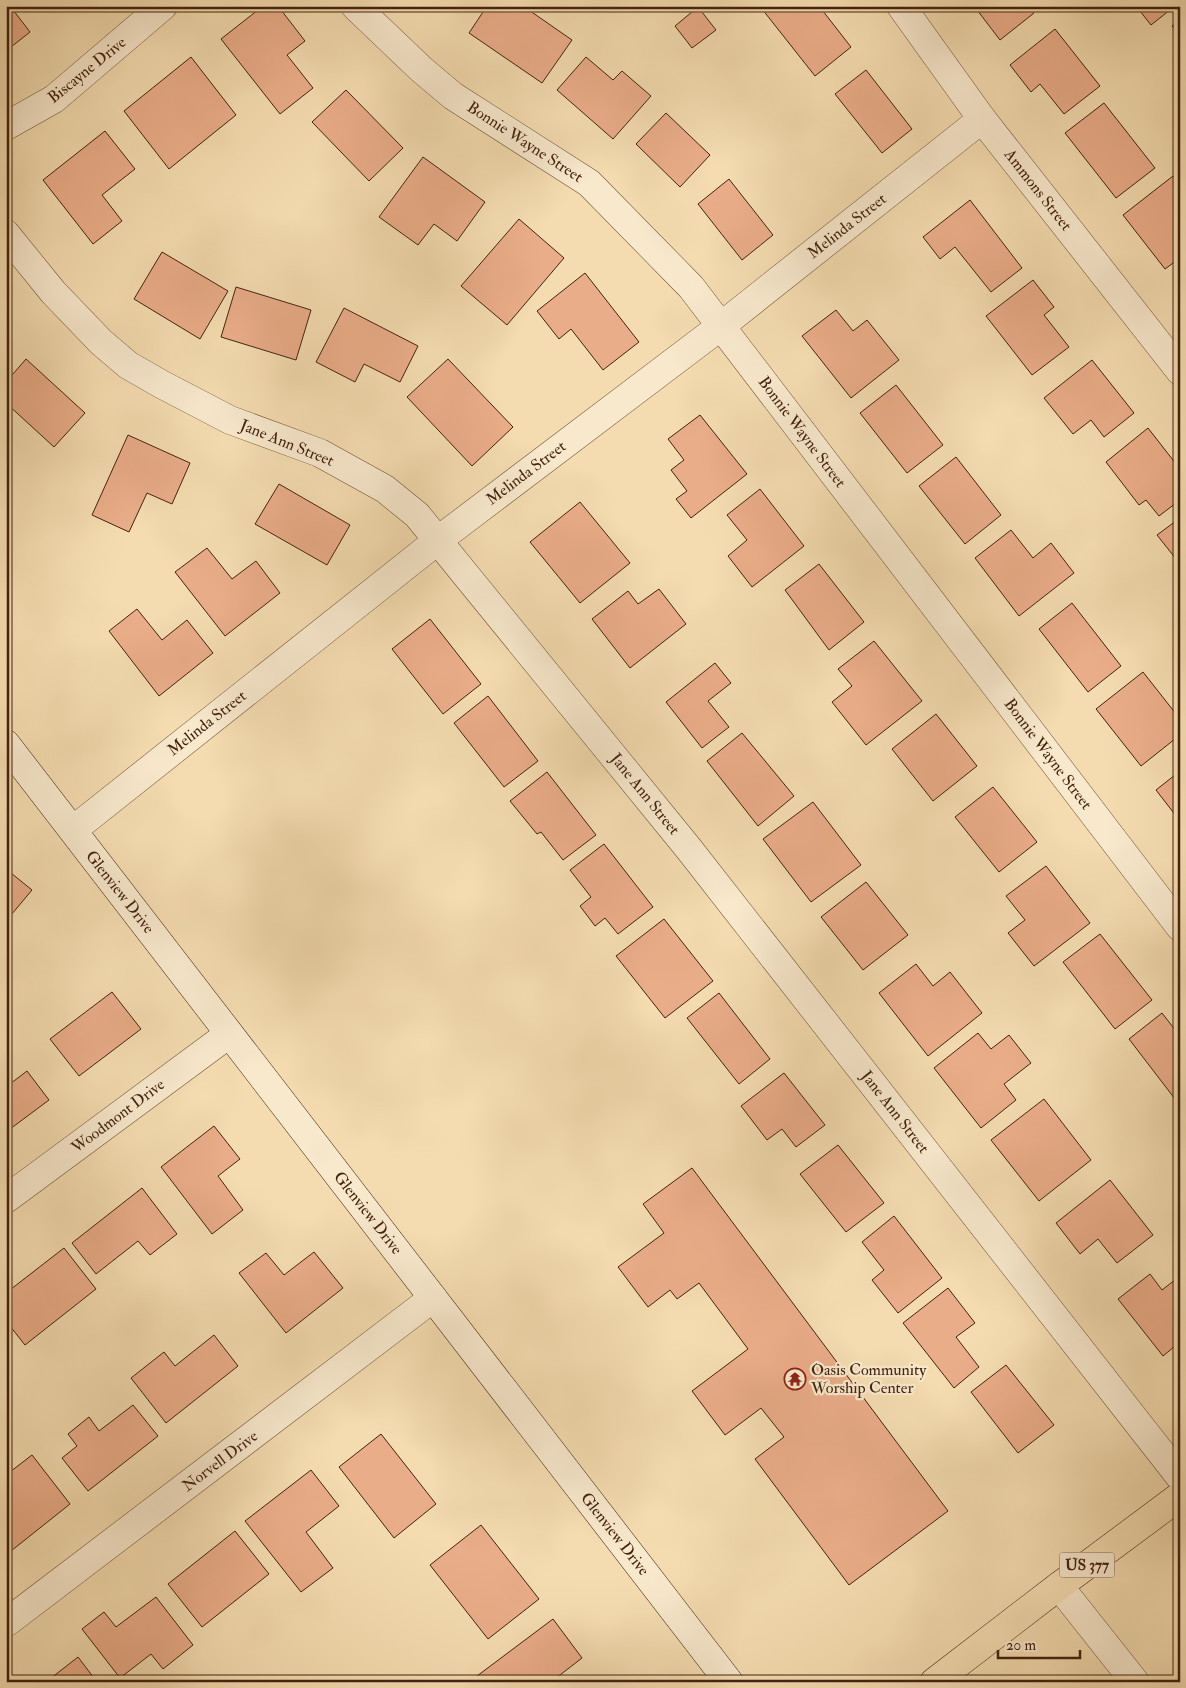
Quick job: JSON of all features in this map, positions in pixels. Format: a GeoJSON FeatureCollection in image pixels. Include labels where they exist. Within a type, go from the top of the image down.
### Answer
{"type":"FeatureCollection","features":[{"type":"Feature","properties":{"kind":"main road","name":"US 377"},"geometry":{"type":"LineString","coordinates":[[934,1682],[1180,1496]]}},
{"type":"Feature","properties":{"kind":"street","name":"Biscayne Drive"},"geometry":{"type":"LineString","coordinates":[[6,126],[54,99],[163,6]]}},
{"type":"Feature","properties":{"kind":"street","name":"Bonnie Wayne Street"},"geometry":{"type":"LineString","coordinates":[[355,6],[421,69],[454,96],[589,183],[691,287],[1180,927]]}},
{"type":"Feature","properties":{"kind":"street","name":"Ammons Street"},"geometry":{"type":"LineString","coordinates":[[900,6],[982,119],[1180,371]]}},
{"type":"Feature","properties":{"kind":"street","name":"Melinda Street"},"geometry":{"type":"LineString","coordinates":[[73,830],[437,541],[721,326],[982,119]]}},
{"type":"Feature","properties":{"kind":"street","name":"Jane Ann Street"},"geometry":{"type":"LineString","coordinates":[[6,234],[53,292],[101,342],[128,365],[230,420],[320,453],[384,488],[417,515],[689,849],[1180,1477]]}},
{"type":"Feature","properties":{"kind":"street","name":"Glenview Drive"},"geometry":{"type":"LineString","coordinates":[[7,746],[729,1682]]}},
{"type":"Feature","properties":{"kind":"street","name":"Woodmont Drive"},"geometry":{"type":"LineString","coordinates":[[6,1199],[229,1034]]}},
{"type":"Feature","properties":{"kind":"street","name":"Norvell Drive"},"geometry":{"type":"LineString","coordinates":[[6,1624],[433,1298]]}},
{"type":"Feature","properties":{"kind":"street"},"geometry":{"type":"LineString","coordinates":[[1059,1586],[1134,1682]]}},
{"type":"Feature","properties":{"kind":"building"},"geometry":{"type":"Polygon","coordinates":[[[6,6],[10,6],[30,32],[6,51],[6,6]]]}},
{"type":"Feature","properties":{"kind":"building"},"geometry":{"type":"Polygon","coordinates":[[[263,6],[278,6],[305,41],[287,55],[313,88],[280,114],[221,39],[263,6]]]}},
{"type":"Feature","properties":{"kind":"building"},"geometry":{"type":"Polygon","coordinates":[[[487,6],[523,6],[572,40],[542,83],[469,33],[487,6]]]}},
{"type":"Feature","properties":{"kind":"building"},"geometry":{"type":"Polygon","coordinates":[[[766,6],[819,6],[851,47],[815,76],[762,9],[766,6]]]}},
{"type":"Feature","properties":{"kind":"building"},"geometry":{"type":"Polygon","coordinates":[[[974,6],[1028,6],[1034,13],[1000,40],[974,6]]]}},
{"type":"Feature","properties":{"kind":"building"},"geometry":{"type":"Polygon","coordinates":[[[1136,6],[1175,6],[1151,25],[1136,6]]]}},
{"type":"Feature","properties":{"kind":"building"},"geometry":{"type":"Polygon","coordinates":[[[698,7],[716,30],[692,48],[675,26],[698,7]]]}},
{"type":"Feature","properties":{"kind":"building"},"geometry":{"type":"Polygon","coordinates":[[[1180,20],[1180,35],[1172,26],[1180,20]]]}},
{"type":"Feature","properties":{"kind":"building"},"geometry":{"type":"Polygon","coordinates":[[[1055,29],[1100,86],[1064,114],[1040,84],[1031,92],[1010,65],[1055,29]]]}},
{"type":"Feature","properties":{"kind":"building"},"geometry":{"type":"Polygon","coordinates":[[[191,57],[236,115],[169,169],[124,111],[191,57]]]}},
{"type":"Feature","properties":{"kind":"building"},"geometry":{"type":"Polygon","coordinates":[[[586,57],[613,80],[622,71],[651,96],[613,139],[557,90],[586,57]]]}},
{"type":"Feature","properties":{"kind":"building"},"geometry":{"type":"Polygon","coordinates":[[[866,70],[912,129],[882,153],[835,94],[866,70]]]}},
{"type":"Feature","properties":{"kind":"building"},"geometry":{"type":"Polygon","coordinates":[[[346,90],[403,148],[369,181],[312,122],[346,90]]]}},
{"type":"Feature","properties":{"kind":"building"},"geometry":{"type":"Polygon","coordinates":[[[1104,103],[1155,168],[1116,198],[1065,133],[1104,103]]]}},
{"type":"Feature","properties":{"kind":"building"},"geometry":{"type":"Polygon","coordinates":[[[666,113],[710,155],[680,187],[636,144],[666,113]]]}},
{"type":"Feature","properties":{"kind":"building"},"geometry":{"type":"Polygon","coordinates":[[[105,131],[135,169],[102,195],[122,221],[93,244],[43,180],[105,131]]]}},
{"type":"Feature","properties":{"kind":"building"},"geometry":{"type":"Polygon","coordinates":[[[423,157],[485,202],[457,241],[434,224],[418,245],[379,217],[423,157]]]}},
{"type":"Feature","properties":{"kind":"building"},"geometry":{"type":"Polygon","coordinates":[[[1173,176],[1180,184],[1180,258],[1165,269],[1123,215],[1173,176]]]}},
{"type":"Feature","properties":{"kind":"building"},"geometry":{"type":"Polygon","coordinates":[[[729,179],[773,235],[742,260],[698,204],[729,179]]]}},
{"type":"Feature","properties":{"kind":"building"},"geometry":{"type":"Polygon","coordinates":[[[970,200],[1022,268],[991,292],[955,247],[940,259],[923,237],[970,200]]]}},
{"type":"Feature","properties":{"kind":"building"},"geometry":{"type":"Polygon","coordinates":[[[519,219],[564,258],[507,325],[461,286],[519,219]]]}},
{"type":"Feature","properties":{"kind":"building"},"geometry":{"type":"Polygon","coordinates":[[[162,252],[228,291],[200,339],[134,299],[162,252]]]}},
{"type":"Feature","properties":{"kind":"building"},"geometry":{"type":"Polygon","coordinates":[[[585,273],[639,342],[603,370],[571,329],[559,339],[537,311],[585,273]]]}},
{"type":"Feature","properties":{"kind":"building"},"geometry":{"type":"Polygon","coordinates":[[[1033,280],[1054,307],[1044,315],[1069,347],[1032,375],[986,316],[1033,280]]]}},
{"type":"Feature","properties":{"kind":"building"},"geometry":{"type":"Polygon","coordinates":[[[236,287],[311,310],[296,360],[221,337],[236,287]]]}},
{"type":"Feature","properties":{"kind":"building"},"geometry":{"type":"Polygon","coordinates":[[[344,308],[418,346],[400,382],[364,364],[355,382],[316,362],[344,308]]]}},
{"type":"Feature","properties":{"kind":"building"},"geometry":{"type":"Polygon","coordinates":[[[836,310],[853,331],[867,320],[899,360],[851,398],[802,336],[836,310]]]}},
{"type":"Feature","properties":{"kind":"building"},"geometry":{"type":"Polygon","coordinates":[[[26,359],[85,413],[54,447],[6,403],[6,382],[26,359]]]}},
{"type":"Feature","properties":{"kind":"building"},"geometry":{"type":"Polygon","coordinates":[[[448,359],[513,427],[472,466],[407,397],[448,359]]]}},
{"type":"Feature","properties":{"kind":"building"},"geometry":{"type":"Polygon","coordinates":[[[1092,360],[1134,413],[1104,437],[1091,420],[1073,434],[1044,398],[1092,360]]]}},
{"type":"Feature","properties":{"kind":"building"},"geometry":{"type":"Polygon","coordinates":[[[896,385],[943,445],[907,473],[860,413],[896,385]]]}},
{"type":"Feature","properties":{"kind":"building"},"geometry":{"type":"Polygon","coordinates":[[[700,415],[747,474],[691,518],[676,499],[687,491],[671,470],[684,460],[668,439],[700,415]]]}},
{"type":"Feature","properties":{"kind":"building"},"geometry":{"type":"Polygon","coordinates":[[[1148,428],[1180,469],[1180,500],[1159,516],[1146,500],[1139,505],[1106,462],[1148,428]]]}},
{"type":"Feature","properties":{"kind":"building"},"geometry":{"type":"Polygon","coordinates":[[[128,435],[190,463],[172,504],[147,493],[129,532],[92,515],[128,435]]]}},
{"type":"Feature","properties":{"kind":"building"},"geometry":{"type":"Polygon","coordinates":[[[956,457],[1001,515],[965,544],[919,486],[956,457]]]}},
{"type":"Feature","properties":{"kind":"building"},"geometry":{"type":"Polygon","coordinates":[[[279,484],[350,525],[327,565],[255,524],[279,484]]]}},
{"type":"Feature","properties":{"kind":"building"},"geometry":{"type":"Polygon","coordinates":[[[760,489],[804,546],[752,587],[728,556],[747,540],[727,515],[760,489]]]}},
{"type":"Feature","properties":{"kind":"building"},"geometry":{"type":"Polygon","coordinates":[[[580,502],[630,563],[580,603],[530,542],[580,502]]]}},
{"type":"Feature","properties":{"kind":"building"},"geometry":{"type":"Polygon","coordinates":[[[1180,518],[1180,564],[1157,535],[1180,518]]]}},
{"type":"Feature","properties":{"kind":"building"},"geometry":{"type":"Polygon","coordinates":[[[1011,530],[1033,558],[1051,543],[1074,573],[1019,616],[975,558],[1011,530]]]}},
{"type":"Feature","properties":{"kind":"building"},"geometry":{"type":"Polygon","coordinates":[[[207,548],[232,579],[256,561],[280,593],[225,636],[175,572],[207,548]]]}},
{"type":"Feature","properties":{"kind":"building"},"geometry":{"type":"Polygon","coordinates":[[[819,564],[864,622],[829,650],[785,590],[819,564]]]}},
{"type":"Feature","properties":{"kind":"building"},"geometry":{"type":"Polygon","coordinates":[[[659,589],[686,624],[630,668],[592,619],[628,591],[638,604],[659,589]]]}},
{"type":"Feature","properties":{"kind":"building"},"geometry":{"type":"Polygon","coordinates":[[[1072,603],[1121,666],[1088,692],[1039,629],[1072,603]]]}},
{"type":"Feature","properties":{"kind":"building"},"geometry":{"type":"Polygon","coordinates":[[[137,609],[162,640],[187,620],[213,653],[159,696],[109,631],[137,609]]]}},
{"type":"Feature","properties":{"kind":"building"},"geometry":{"type":"Polygon","coordinates":[[[430,619],[481,684],[443,714],[392,649],[430,619]]]}},
{"type":"Feature","properties":{"kind":"building"},"geometry":{"type":"Polygon","coordinates":[[[874,641],[922,701],[866,745],[832,702],[852,686],[838,669],[874,641]]]}},
{"type":"Feature","properties":{"kind":"building"},"geometry":{"type":"Polygon","coordinates":[[[715,663],[731,683],[708,701],[729,727],[702,748],[666,702],[715,663]]]}},
{"type":"Feature","properties":{"kind":"building"},"geometry":{"type":"Polygon","coordinates":[[[1143,672],[1180,719],[1180,735],[1141,766],[1096,709],[1143,672]]]}},
{"type":"Feature","properties":{"kind":"building"},"geometry":{"type":"Polygon","coordinates":[[[488,696],[538,761],[504,787],[454,723],[488,696]]]}},
{"type":"Feature","properties":{"kind":"building"},"geometry":{"type":"Polygon","coordinates":[[[936,714],[977,766],[933,801],[892,749],[936,714]]]}},
{"type":"Feature","properties":{"kind":"building"},"geometry":{"type":"Polygon","coordinates":[[[742,733],[794,796],[758,826],[707,761],[742,733]]]}},
{"type":"Feature","properties":{"kind":"building"},"geometry":{"type":"Polygon","coordinates":[[[1180,771],[1180,821],[1156,790],[1180,771]]]}},
{"type":"Feature","properties":{"kind":"building"},"geometry":{"type":"Polygon","coordinates":[[[547,772],[596,835],[563,860],[541,832],[537,834],[510,801],[547,772]]]}},
{"type":"Feature","properties":{"kind":"building"},"geometry":{"type":"Polygon","coordinates":[[[993,787],[1037,842],[999,872],[955,817],[993,787]]]}},
{"type":"Feature","properties":{"kind":"building"},"geometry":{"type":"Polygon","coordinates":[[[813,802],[861,865],[811,902],[763,839],[813,802]]]}},
{"type":"Feature","properties":{"kind":"building"},"geometry":{"type":"Polygon","coordinates":[[[604,844],[653,907],[618,934],[605,918],[595,926],[580,906],[591,897],[570,870],[604,844]]]}},
{"type":"Feature","properties":{"kind":"building"},"geometry":{"type":"Polygon","coordinates":[[[1046,866],[1090,923],[1034,966],[1008,933],[1025,920],[1006,896],[1046,866]]]}},
{"type":"Feature","properties":{"kind":"building"},"geometry":{"type":"Polygon","coordinates":[[[6,869],[32,890],[6,921],[6,869]]]}},
{"type":"Feature","properties":{"kind":"building"},"geometry":{"type":"Polygon","coordinates":[[[866,882],[908,935],[863,970],[821,917],[866,882]]]}},
{"type":"Feature","properties":{"kind":"building"},"geometry":{"type":"Polygon","coordinates":[[[664,919],[713,981],[665,1018],[616,956],[664,919]]]}},
{"type":"Feature","properties":{"kind":"building"},"geometry":{"type":"Polygon","coordinates":[[[1100,934],[1152,1000],[1115,1029],[1063,962],[1100,934]]]}},
{"type":"Feature","properties":{"kind":"building"},"geometry":{"type":"Polygon","coordinates":[[[916,964],[933,986],[950,972],[982,1013],[928,1056],[879,993],[916,964]]]}},
{"type":"Feature","properties":{"kind":"building"},"geometry":{"type":"Polygon","coordinates":[[[112,992],[141,1029],[79,1076],[50,1039],[112,992]]]}},
{"type":"Feature","properties":{"kind":"building"},"geometry":{"type":"Polygon","coordinates":[[[719,993],[770,1059],[739,1084],[687,1018],[719,993]]]}},
{"type":"Feature","properties":{"kind":"building"},"geometry":{"type":"Polygon","coordinates":[[[1162,1013],[1180,1036],[1180,1095],[1175,1099],[1129,1039],[1162,1013]]]}},
{"type":"Feature","properties":{"kind":"building"},"geometry":{"type":"Polygon","coordinates":[[[978,1033],[991,1049],[1009,1035],[1031,1063],[1004,1084],[1016,1100],[981,1128],[934,1068],[978,1033]]]}},
{"type":"Feature","properties":{"kind":"building"},"geometry":{"type":"Polygon","coordinates":[[[27,1071],[49,1100],[6,1132],[6,1087],[27,1071]]]}},
{"type":"Feature","properties":{"kind":"building"},"geometry":{"type":"Polygon","coordinates":[[[784,1073],[825,1125],[796,1147],[782,1129],[767,1140],[741,1106],[784,1073]]]}},
{"type":"Feature","properties":{"kind":"building"},"geometry":{"type":"Polygon","coordinates":[[[1044,1099],[1091,1160],[1039,1201],[991,1140],[1044,1099]]]}},
{"type":"Feature","properties":{"kind":"building"},"geometry":{"type":"Polygon","coordinates":[[[214,1126],[240,1159],[218,1176],[243,1210],[212,1234],[161,1167],[214,1126]]]}},
{"type":"Feature","properties":{"kind":"building"},"geometry":{"type":"Polygon","coordinates":[[[838,1145],[884,1203],[846,1232],[800,1174],[838,1145]]]}},
{"type":"Feature","properties":{"kind":"building"},"geometry":{"type":"Polygon","coordinates":[[[692,1168],[948,1511],[849,1585],[755,1459],[784,1437],[761,1408],[725,1435],[692,1391],[748,1349],[699,1283],[677,1299],[670,1290],[648,1307],[618,1267],[664,1233],[643,1204],[692,1168]]]}},
{"type":"Feature","properties":{"kind":"building"},"geometry":{"type":"Polygon","coordinates":[[[1110,1180],[1153,1235],[1117,1263],[1098,1239],[1080,1254],[1056,1223],[1110,1180]]]}},
{"type":"Feature","properties":{"kind":"building"},"geometry":{"type":"Polygon","coordinates":[[[142,1188],[177,1234],[150,1255],[138,1241],[96,1274],[72,1243],[142,1188]]]}},
{"type":"Feature","properties":{"kind":"building"},"geometry":{"type":"Polygon","coordinates":[[[894,1216],[942,1278],[898,1313],[872,1280],[884,1270],[862,1242],[894,1216]]]}},
{"type":"Feature","properties":{"kind":"building"},"geometry":{"type":"Polygon","coordinates":[[[64,1248],[96,1289],[25,1345],[6,1321],[6,1293],[64,1248]]]}},
{"type":"Feature","properties":{"kind":"building"},"geometry":{"type":"Polygon","coordinates":[[[314,1252],[343,1288],[286,1333],[239,1273],[266,1253],[284,1275],[314,1252]]]}},
{"type":"Feature","properties":{"kind":"building"},"geometry":{"type":"Polygon","coordinates":[[[1150,1274],[1162,1290],[1180,1276],[1180,1342],[1163,1356],[1118,1299],[1150,1274]]]}},
{"type":"Feature","properties":{"kind":"building"},"geometry":{"type":"Polygon","coordinates":[[[948,1288],[975,1323],[956,1337],[979,1367],[954,1388],[903,1323],[948,1288]]]}},
{"type":"Feature","properties":{"kind":"building"},"geometry":{"type":"Polygon","coordinates":[[[214,1335],[238,1366],[166,1423],[131,1378],[164,1352],[175,1366],[214,1335]]]}},
{"type":"Feature","properties":{"kind":"building"},"geometry":{"type":"Polygon","coordinates":[[[1006,1365],[1054,1425],[1018,1453],[971,1392],[1006,1365]]]}},
{"type":"Feature","properties":{"kind":"building"},"geometry":{"type":"Polygon","coordinates":[[[133,1405],[158,1436],[88,1491],[62,1458],[77,1446],[68,1434],[89,1417],[99,1431],[133,1405]]]}},
{"type":"Feature","properties":{"kind":"building"},"geometry":{"type":"Polygon","coordinates":[[[381,1434],[436,1504],[394,1538],[339,1467],[381,1434]]]}},
{"type":"Feature","properties":{"kind":"building"},"geometry":{"type":"Polygon","coordinates":[[[32,1455],[70,1504],[11,1551],[6,1545],[6,1475],[32,1455]]]}},
{"type":"Feature","properties":{"kind":"building"},"geometry":{"type":"Polygon","coordinates":[[[311,1470],[339,1506],[306,1532],[333,1568],[301,1592],[245,1521],[311,1470]]]}},
{"type":"Feature","properties":{"kind":"building"},"geometry":{"type":"Polygon","coordinates":[[[481,1525],[539,1599],[488,1639],[430,1565],[481,1525]]]}},
{"type":"Feature","properties":{"kind":"building"},"geometry":{"type":"Polygon","coordinates":[[[235,1531],[269,1574],[202,1627],[168,1584],[235,1531]]]}},
{"type":"Feature","properties":{"kind":"building"},"geometry":{"type":"Polygon","coordinates":[[[156,1597],[193,1645],[163,1669],[151,1654],[120,1678],[82,1629],[104,1612],[116,1627],[156,1597]]]}},
{"type":"Feature","properties":{"kind":"building"},"geometry":{"type":"Polygon","coordinates":[[[553,1619],[582,1658],[551,1682],[469,1682],[553,1619]]]}},
{"type":"Feature","properties":{"kind":"building"},"geometry":{"type":"Polygon","coordinates":[[[1180,1623],[1180,1636],[1174,1628],[1180,1623]]]}},
{"type":"Feature","properties":{"kind":"building"},"geometry":{"type":"Polygon","coordinates":[[[78,1657],[97,1682],[46,1682],[78,1657]]]}},
{"type":"Feature","properties":{"kind":"place","name":"Oasis Community Worship Center"},"geometry":{"type":"Point","coordinates":[795,1379]}}]}
